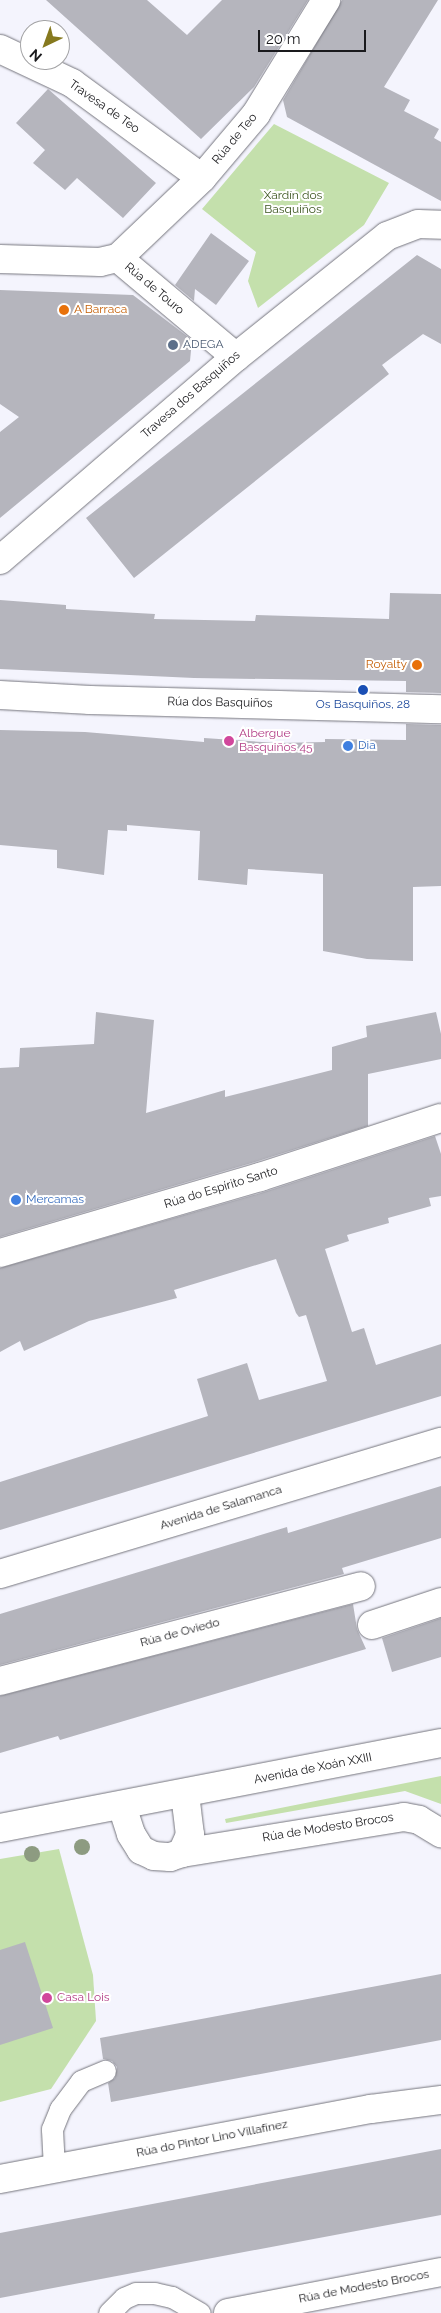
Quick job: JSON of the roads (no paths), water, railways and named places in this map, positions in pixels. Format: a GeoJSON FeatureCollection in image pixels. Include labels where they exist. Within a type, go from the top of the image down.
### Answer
{"type":"FeatureCollection","features":[{"type":"Feature","properties":{"kind":"street","name":"Rúa de Teo"},"geometry":{"type":"LineString","coordinates":[[118,258],[202,178],[261,107],[326,0]]}},
{"type":"Feature","properties":{"kind":"street","name":"Travesa de Teo"},"geometry":{"type":"LineString","coordinates":[[0,48],[72,83],[202,178]]}},
{"type":"Feature","properties":{"kind":"street","name":"Travesa dos Basquiños"},"geometry":{"type":"LineString","coordinates":[[0,560],[236,357],[387,236],[418,224],[441,225]]}},
{"type":"Feature","properties":{"kind":"street","name":"Rúa de Touro"},"geometry":{"type":"LineString","coordinates":[[0,259],[100,262],[118,258],[236,357]]}},
{"type":"Feature","properties":{"kind":"street","name":"Rúa dos Basquiños"},"geometry":{"type":"LineString","coordinates":[[0,694],[90,700],[441,709]]}},
{"type":"Feature","properties":{"kind":"street","name":"Rúa do Espírito Santo"},"geometry":{"type":"LineString","coordinates":[[0,1253],[260,1177],[441,1118]]}},
{"type":"Feature","properties":{"kind":"street","name":"Avenida de Salamanca"},"geometry":{"type":"LineString","coordinates":[[0,1574],[441,1442]]}},
{"type":"Feature","properties":{"kind":"street","name":"Rúa de Oviedo"},"geometry":{"type":"LineString","coordinates":[[0,1681],[361,1586]]}},
{"type":"Feature","properties":{"kind":"street"},"geometry":{"type":"LineString","coordinates":[[372,1625],[441,1602]]}},
{"type":"Feature","properties":{"kind":"street","name":"Avenida de Xoán XXIII"},"geometry":{"type":"LineString","coordinates":[[0,1828],[185,1794],[441,1743]]}},
{"type":"Feature","properties":{"kind":"street"},"geometry":{"type":"LineString","coordinates":[[122,1806],[131,1834],[141,1850],[154,1856],[170,1857],[194,1845],[185,1794]]}},
{"type":"Feature","properties":{"kind":"street","name":"Rúa de Modesto Brocos"},"geometry":{"type":"LineString","coordinates":[[194,1845],[404,1817],[419,1820],[441,1833]]}},
{"type":"Feature","properties":{"kind":"street","name":"Rúa do Pintor Lino Villafínez"},"geometry":{"type":"LineString","coordinates":[[0,2178],[435,2098]]}},
{"type":"Feature","properties":{"kind":"street","name":"Rúa de Modesto Brocos"},"geometry":{"type":"LineString","coordinates":[[228,2313],[441,2272]]}},
{"type":"Feature","properties":{"kind":"lane"},"geometry":{"type":"LineString","coordinates":[[54,2168],[52,2129],[60,2109],[80,2081],[105,2071]]}},
{"type":"Feature","properties":{"kind":"lane"},"geometry":{"type":"LineString","coordinates":[[109,2313],[124,2298],[136,2293],[154,2293],[172,2297],[200,2313]]}},
{"type":"Feature","properties":{"kind":"place","name":"A Barraca"},"geometry":{"type":"Point","coordinates":[64,310]}},
{"type":"Feature","properties":{"kind":"place","name":"ADEGA"},"geometry":{"type":"Point","coordinates":[173,345]}},
{"type":"Feature","properties":{"kind":"place","name":"Royalty"},"geometry":{"type":"Point","coordinates":[417,665]}},
{"type":"Feature","properties":{"kind":"place","name":"Os Basquiños, 28"},"geometry":{"type":"Point","coordinates":[363,690]}},
{"type":"Feature","properties":{"kind":"place","name":"Albergue Basquiños 45"},"geometry":{"type":"Point","coordinates":[229,741]}},
{"type":"Feature","properties":{"kind":"place","name":"Dia"},"geometry":{"type":"Point","coordinates":[348,746]}},
{"type":"Feature","properties":{"kind":"place","name":"Mercamas"},"geometry":{"type":"Point","coordinates":[16,1200]}},
{"type":"Feature","properties":{"kind":"place","name":"Casa Lois"},"geometry":{"type":"Point","coordinates":[47,1998]}},
{"type":"Feature","properties":{"kind":"park label","name":"Xardín dos Basquiños"},"geometry":{"type":"Point","coordinates":[293,203]}}]}
